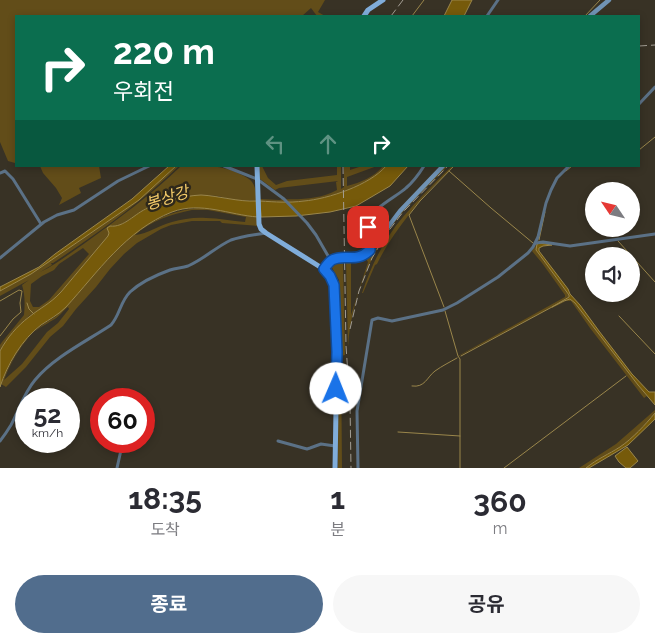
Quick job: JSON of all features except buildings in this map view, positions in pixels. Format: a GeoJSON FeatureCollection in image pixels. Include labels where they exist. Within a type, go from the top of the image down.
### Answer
{"type":"FeatureCollection","features":[{"type":"Feature","properties":{"kind":"main road"},"geometry":{"type":"LineString","coordinates":[[365,15],[368,10],[382,0]]}},
{"type":"Feature","properties":{"kind":"main road"},"geometry":{"type":"LineString","coordinates":[[257,167],[261,229],[324,269],[334,285],[337,352],[336,468]]}},
{"type":"Feature","properties":{"kind":"street"},"geometry":{"type":"LineString","coordinates":[[488,15],[498,0]]}},
{"type":"Feature","properties":{"kind":"street"},"geometry":{"type":"LineString","coordinates":[[591,15],[609,0]]}},
{"type":"Feature","properties":{"kind":"street"},"geometry":{"type":"LineString","coordinates":[[640,103],[655,87]]}},
{"type":"Feature","properties":{"kind":"street"},"geometry":{"type":"LineString","coordinates":[[0,258],[41,224],[74,210],[118,181],[148,167]]}},
{"type":"Feature","properties":{"kind":"street"},"geometry":{"type":"LineString","coordinates":[[227,167],[257,179],[284,199],[316,235],[332,261]]}},
{"type":"Feature","properties":{"kind":"street"},"geometry":{"type":"LineString","coordinates":[[370,250],[369,221],[381,205],[407,187],[423,167]]}},
{"type":"Feature","properties":{"kind":"street"},"geometry":{"type":"LineString","coordinates":[[324,269],[332,261],[340,258],[360,257],[370,250],[400,211],[442,167]]}},
{"type":"Feature","properties":{"kind":"street"},"geometry":{"type":"LineString","coordinates":[[358,468],[357,412],[372,320],[378,318],[392,321],[443,310],[498,277],[528,253],[536,243],[550,190],[557,178],[568,167]]}},
{"type":"Feature","properties":{"kind":"street"},"geometry":{"type":"LineString","coordinates":[[0,173],[4,171],[13,179],[41,224]]}},
{"type":"Feature","properties":{"kind":"street"},"geometry":{"type":"LineString","coordinates":[[0,441],[10,427],[27,392],[36,379],[63,356],[111,325],[122,302],[142,283],[171,269],[183,268],[239,237],[266,233]]}},
{"type":"Feature","properties":{"kind":"street"},"geometry":{"type":"LineString","coordinates":[[536,243],[543,242],[570,246],[655,234]]}},
{"type":"Feature","properties":{"kind":"street"},"geometry":{"type":"LineString","coordinates":[[278,441],[307,448],[320,444],[336,446]]}},
{"type":"Feature","properties":{"kind":"street"},"geometry":{"type":"LineString","coordinates":[[117,468],[120,453]]}},
{"type":"Feature","properties":{"kind":"shaded area"},"geometry":{"type":"Polygon","coordinates":[[[0,0],[325,0],[318,12],[323,15],[316,15],[311,8],[303,15],[15,15],[15,163],[8,161],[0,142],[0,0]]]}},
{"type":"Feature","properties":{"kind":"shaded area"},"geometry":{"type":"Polygon","coordinates":[[[452,0],[472,0],[464,15],[444,15],[452,0]]]}},
{"type":"Feature","properties":{"kind":"shaded area"},"geometry":{"type":"Polygon","coordinates":[[[40,167],[99,167],[101,178],[79,188],[81,193],[59,205],[62,198],[40,167]]]}},
{"type":"Feature","properties":{"kind":"shaded area"},"geometry":{"type":"Polygon","coordinates":[[[168,167],[175,167],[139,200],[31,274],[0,291],[0,287],[39,267],[132,199],[168,167]]]}},
{"type":"Feature","properties":{"kind":"shaded area"},"geometry":{"type":"Polygon","coordinates":[[[175,167],[178,167],[118,218],[40,272],[63,259],[122,216],[180,167],[219,167],[234,171],[249,179],[256,191],[257,201],[201,195],[180,197],[145,209],[119,226],[115,226],[53,301],[29,316],[0,351],[0,345],[24,315],[24,292],[22,285],[29,280],[0,296],[0,291],[31,274],[139,200],[175,167]],[[83,248],[59,264],[54,270],[31,284],[30,301],[33,307],[39,307],[49,300],[89,254],[83,248]]]}},
{"type":"Feature","properties":{"kind":"shaded area"},"geometry":{"type":"Polygon","coordinates":[[[259,167],[262,167],[268,178],[276,185],[287,181],[337,175],[337,167],[341,167],[341,189],[344,187],[344,167],[350,167],[350,170],[359,167],[374,167],[347,177],[347,186],[366,179],[382,167],[385,167],[370,179],[348,190],[314,200],[298,202],[260,201],[260,199],[280,200],[317,197],[337,190],[336,182],[338,181],[275,190],[260,179],[259,167]]]}},
{"type":"Feature","properties":{"kind":"shaded area"},"geometry":{"type":"Polygon","coordinates":[[[385,167],[407,167],[390,186],[356,206],[330,212],[296,216],[261,217],[260,201],[293,202],[314,200],[348,190],[379,173],[385,167]]]}},
{"type":"Feature","properties":{"kind":"shaded area"},"geometry":{"type":"Polygon","coordinates":[[[445,167],[447,167],[418,195],[391,227],[372,259],[359,291],[368,262],[366,259],[401,212],[445,167]]]}},
{"type":"Feature","properties":{"kind":"shaded area"},"geometry":{"type":"Polygon","coordinates":[[[451,167],[453,167],[431,188],[397,231],[375,265],[362,293],[384,244],[403,217],[451,167]]]}},
{"type":"Feature","properties":{"kind":"shaded area"},"geometry":{"type":"Polygon","coordinates":[[[201,195],[257,201],[258,217],[194,208],[172,212],[156,220],[127,241],[101,266],[66,307],[34,331],[11,361],[0,387],[0,351],[6,341],[16,328],[61,292],[108,236],[107,228],[120,225],[143,210],[161,203],[201,195]]]}},
{"type":"Feature","properties":{"kind":"shaded area"},"geometry":{"type":"Polygon","coordinates":[[[209,208],[258,217],[258,226],[222,223],[220,221],[192,221],[161,229],[137,243],[110,269],[26,367],[6,387],[1,384],[11,363],[16,354],[28,337],[30,336],[15,356],[4,380],[22,364],[47,332],[58,323],[69,309],[68,307],[57,317],[34,332],[45,323],[55,317],[123,243],[158,219],[186,210],[209,208]],[[192,210],[162,219],[135,235],[167,223],[185,219],[211,218],[245,222],[246,217],[208,210],[192,210]]]}},
{"type":"Feature","properties":{"kind":"shaded area"},"geometry":{"type":"Polygon","coordinates":[[[539,243],[539,254],[569,295],[554,306],[570,299],[575,303],[647,396],[644,398],[571,301],[566,301],[552,307],[458,356],[565,297],[532,251],[539,243]]]}},
{"type":"Feature","properties":{"kind":"shaded area"},"geometry":{"type":"Polygon","coordinates":[[[539,243],[552,245],[543,246],[539,248],[539,251],[632,374],[649,392],[655,392],[655,405],[575,303],[570,299],[552,307],[569,297],[569,295],[536,250],[539,243]]]}},
{"type":"Feature","properties":{"kind":"shaded area"},"geometry":{"type":"Polygon","coordinates":[[[346,260],[351,261],[351,315],[358,294],[353,311],[348,347],[346,260]]]}},
{"type":"Feature","properties":{"kind":"shaded area"},"geometry":{"type":"Polygon","coordinates":[[[343,261],[345,355],[341,356],[342,468],[338,468],[339,280],[331,266],[334,262],[343,261]]]}},
{"type":"Feature","properties":{"kind":"shaded area"},"geometry":{"type":"Polygon","coordinates":[[[655,410],[655,413],[636,434],[622,446],[586,468],[579,468],[616,444],[655,410]]]}},
{"type":"Feature","properties":{"kind":"shaded area"},"geometry":{"type":"Polygon","coordinates":[[[655,413],[655,419],[628,445],[586,468],[625,443],[655,413]]]}},
{"type":"Feature","properties":{"kind":"shaded area"},"geometry":{"type":"Polygon","coordinates":[[[627,447],[638,461],[630,468],[626,468],[615,456],[627,447]]]}},
{"type":"Feature","properties":{"kind":"waterway"},"geometry":{"type":"LineString","coordinates":[[413,15],[424,0]]}},
{"type":"Feature","properties":{"kind":"waterway"},"geometry":{"type":"LineString","coordinates":[[586,15],[600,0]]}},
{"type":"Feature","properties":{"kind":"waterway"},"geometry":{"type":"LineString","coordinates":[[640,149],[655,137]]}},
{"type":"Feature","properties":{"kind":"waterway"},"geometry":{"type":"LineString","coordinates":[[444,307],[409,215],[453,167]]}},
{"type":"Feature","properties":{"kind":"waterway"},"geometry":{"type":"LineString","coordinates":[[566,171],[571,167]]}},
{"type":"Feature","properties":{"kind":"waterway"},"geometry":{"type":"LineString","coordinates":[[449,171],[533,243]]}},
{"type":"Feature","properties":{"kind":"waterway"},"geometry":{"type":"LineString","coordinates":[[539,240],[545,212]]}},
{"type":"Feature","properties":{"kind":"waterway"},"geometry":{"type":"LineString","coordinates":[[618,241],[655,282]]}},
{"type":"Feature","properties":{"kind":"waterway"},"geometry":{"type":"LineString","coordinates":[[0,301],[19,290],[22,291],[21,312],[0,336]]}},
{"type":"Feature","properties":{"kind":"waterway"},"geometry":{"type":"LineString","coordinates":[[27,303],[29,309],[34,314]]}},
{"type":"Feature","properties":{"kind":"waterway"},"geometry":{"type":"LineString","coordinates":[[461,356],[552,307]]}},
{"type":"Feature","properties":{"kind":"waterway"},"geometry":{"type":"LineString","coordinates":[[445,311],[460,359],[460,468]]}},
{"type":"Feature","properties":{"kind":"waterway"},"geometry":{"type":"LineString","coordinates":[[619,316],[655,354]]}},
{"type":"Feature","properties":{"kind":"waterway"},"geometry":{"type":"LineString","coordinates":[[412,386],[423,384],[435,371],[457,358]]}},
{"type":"Feature","properties":{"kind":"waterway"},"geometry":{"type":"LineString","coordinates":[[504,468],[626,376]]}},
{"type":"Feature","properties":{"kind":"waterway"},"geometry":{"type":"LineString","coordinates":[[398,432],[460,436]]}},
{"type":"Feature","properties":{"kind":"railway"},"geometry":{"type":"LineString","coordinates":[[392,15],[403,0]]}},
{"type":"Feature","properties":{"kind":"railway"},"geometry":{"type":"LineString","coordinates":[[640,46],[655,45]]}},
{"type":"Feature","properties":{"kind":"railway"},"geometry":{"type":"LineString","coordinates":[[343,167],[346,346],[350,403],[351,468]]}},
{"type":"Feature","properties":{"kind":"railway"},"geometry":{"type":"LineString","coordinates":[[350,329],[359,291],[372,258],[387,233],[403,212],[447,167]]}},
{"type":"Feature","properties":{"kind":"route"},"geometry":{"type":"LineString","coordinates":[[336,389],[337,352],[334,285],[324,269],[334,260],[358,258],[369,252],[368,227]]}},
{"type":"Feature","properties":{"kind":"water label","name":"봉상강"},"geometry":{"type":"Point","coordinates":[167,198]}}]}
